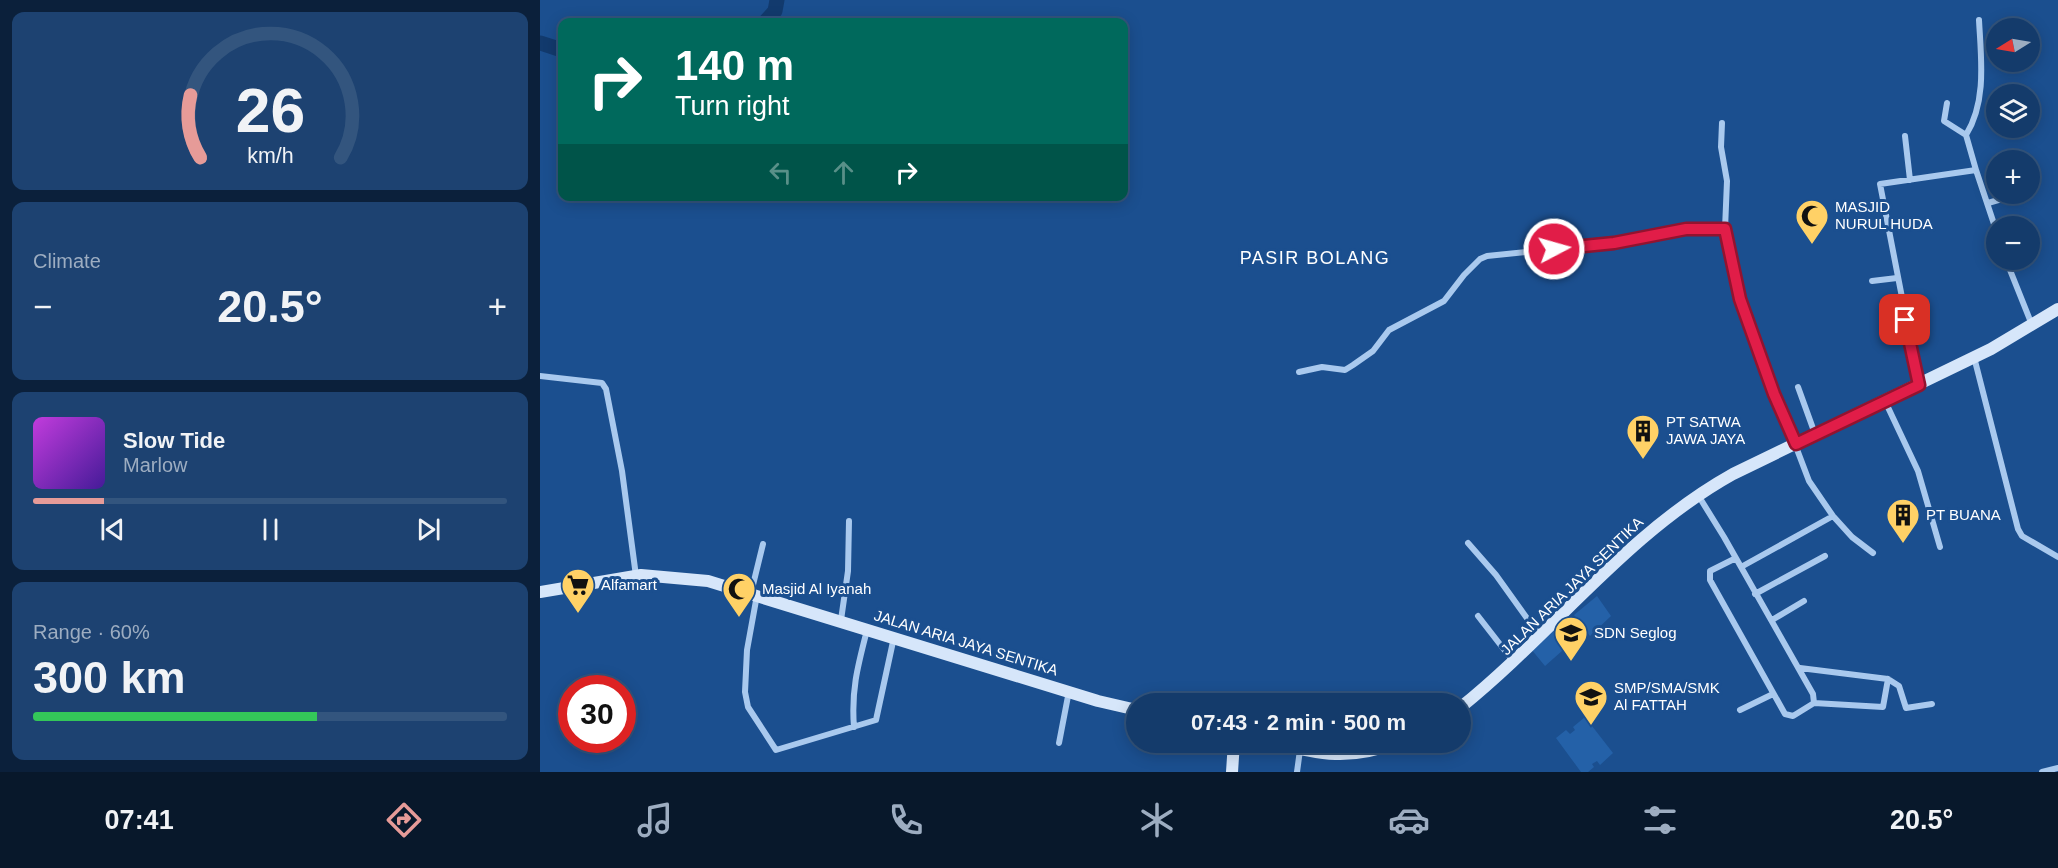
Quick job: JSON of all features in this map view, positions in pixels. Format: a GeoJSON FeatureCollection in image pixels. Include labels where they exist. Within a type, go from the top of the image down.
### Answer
{"type":"FeatureCollection","features":[{"type":"Feature","properties":{"kind":"street"},"geometry":{"type":"LineString","coordinates":[[1966,135],[1973,121],[1982,86],[1979,20]]}},
{"type":"Feature","properties":{"kind":"street"},"geometry":{"type":"LineString","coordinates":[[1947,103],[1944,121],[1966,135],[1986,198]]}},
{"type":"Feature","properties":{"kind":"street"},"geometry":{"type":"LineString","coordinates":[[1722,123],[1721,153],[1726,181],[1725,229],[1740,299],[1774,394],[1809,481],[1833,516],[1874,553]]}},
{"type":"Feature","properties":{"kind":"street"},"geometry":{"type":"LineString","coordinates":[[1905,136],[1910,180]]}},
{"type":"Feature","properties":{"kind":"street"},"geometry":{"type":"LineString","coordinates":[[1919,385],[1896,278],[1880,184],[1976,170]]}},
{"type":"Feature","properties":{"kind":"street"},"geometry":{"type":"LineString","coordinates":[[1299,372],[1322,367],[1345,370],[1373,351],[1389,330],[1444,301],[1464,275],[1480,259],[1487,256],[1614,243],[1686,229],[1725,229]]}},
{"type":"Feature","properties":{"kind":"street"},"geometry":{"type":"LineString","coordinates":[[2010,270],[2033,326]]}},
{"type":"Feature","properties":{"kind":"street"},"geometry":{"type":"LineString","coordinates":[[1872,281],[1896,278]]}},
{"type":"Feature","properties":{"kind":"street","name":"JALAN ARIA JAYA SENTIKA"},"geometry":{"type":"LineString","coordinates":[[1471,698],[1513,661],[1640,538],[1697,494],[1974,357],[2033,326],[2058,309]]}},
{"type":"Feature","properties":{"kind":"street"},"geometry":{"type":"LineString","coordinates":[[1974,357],[2018,529],[2022,536],[2058,557]]}},
{"type":"Feature","properties":{"kind":"street"},"geometry":{"type":"LineString","coordinates":[[540,376],[602,383],[606,389],[622,471],[636,576]]}},
{"type":"Feature","properties":{"kind":"street"},"geometry":{"type":"LineString","coordinates":[[1798,387],[1815,434]]}},
{"type":"Feature","properties":{"kind":"street"},"geometry":{"type":"LineString","coordinates":[[1885,401],[1918,471],[1940,547]]}},
{"type":"Feature","properties":{"kind":"street"},"geometry":{"type":"LineString","coordinates":[[1697,494],[1800,668],[1814,703]]}},
{"type":"Feature","properties":{"kind":"street"},"geometry":{"type":"LineString","coordinates":[[1741,567],[1833,516]]}},
{"type":"Feature","properties":{"kind":"street"},"geometry":{"type":"LineString","coordinates":[[841,620],[848,571],[849,521]]}},
{"type":"Feature","properties":{"kind":"street"},"geometry":{"type":"LineString","coordinates":[[1468,543],[1496,575],[1539,635]]}},
{"type":"Feature","properties":{"kind":"street"},"geometry":{"type":"LineString","coordinates":[[763,544],[747,650],[745,692],[748,707],[776,750],[873,721],[878,716],[894,637]]}},
{"type":"Feature","properties":{"kind":"street"},"geometry":{"type":"LineString","coordinates":[[1755,594],[1825,556]]}},
{"type":"Feature","properties":{"kind":"street"},"geometry":{"type":"LineString","coordinates":[[1736,558],[1710,571],[1710,580],[1773,694],[1789,716],[1814,703],[1883,707],[1888,679]]}},
{"type":"Feature","properties":{"kind":"street","name":"JALAN ARIA JAYA SENTIKA"},"geometry":{"type":"LineString","coordinates":[[540,592],[636,576],[708,581],[1126,707]]}},
{"type":"Feature","properties":{"kind":"street"},"geometry":{"type":"LineString","coordinates":[[1772,620],[1804,601]]}},
{"type":"Feature","properties":{"kind":"street"},"geometry":{"type":"LineString","coordinates":[[1478,616],[1513,661]]}},
{"type":"Feature","properties":{"kind":"street"},"geometry":{"type":"LineString","coordinates":[[854,727],[851,698],[868,629]]}},
{"type":"Feature","properties":{"kind":"street"},"geometry":{"type":"LineString","coordinates":[[1800,668],[1888,679],[1899,686],[1906,708],[1932,704]]}},
{"type":"Feature","properties":{"kind":"street"},"geometry":{"type":"LineString","coordinates":[[1059,743],[1069,691]]}},
{"type":"Feature","properties":{"kind":"street"},"geometry":{"type":"LineString","coordinates":[[1740,710],[1773,694]]}},
{"type":"Feature","properties":{"kind":"street"},"geometry":{"type":"LineString","coordinates":[[1232,772],[1233,753]]}},
{"type":"Feature","properties":{"kind":"street"},"geometry":{"type":"LineString","coordinates":[[1297,772],[1300,753]]}},
{"type":"Feature","properties":{"kind":"street"},"geometry":{"type":"LineString","coordinates":[[1320,753],[1334,755],[1364,753]]}},
{"type":"Feature","properties":{"kind":"street"},"geometry":{"type":"LineString","coordinates":[[2042,772],[2058,768]]}},
{"type":"Feature","properties":{"kind":"shaded area"},"geometry":{"type":"Polygon","coordinates":[[[1597,596],[1611,616],[1590,636],[1574,615],[1597,596]]]}},
{"type":"Feature","properties":{"kind":"shaded area"},"geometry":{"type":"Polygon","coordinates":[[[1565,617],[1580,635],[1545,666],[1531,649],[1565,617]]]}},
{"type":"Feature","properties":{"kind":"shaded area"},"geometry":{"type":"Polygon","coordinates":[[[1585,717],[1613,753],[1600,765],[1597,761],[1592,764],[1594,767],[1588,772],[1581,772],[1556,738],[1566,730],[1570,734],[1575,730],[1573,727],[1585,717]]]}},
{"type":"Feature","properties":{"kind":"waterway"},"geometry":{"type":"LineString","coordinates":[[769,18],[775,11],[777,0]]}},
{"type":"Feature","properties":{"kind":"waterway"},"geometry":{"type":"LineString","coordinates":[[540,43],[558,49]]}},
{"type":"Feature","properties":{"kind":"place","name":"MASJID NURUL HUDA"},"geometry":{"type":"Point","coordinates":[1812,245]}},
{"type":"Feature","properties":{"kind":"place","name":"PT SATWA JAWA JAYA"},"geometry":{"type":"Point","coordinates":[1643,460]}},
{"type":"Feature","properties":{"kind":"place","name":"PT BUANA"},"geometry":{"type":"Point","coordinates":[1903,544]}},
{"type":"Feature","properties":{"kind":"place","name":"Alfamart"},"geometry":{"type":"Point","coordinates":[578,614]}},
{"type":"Feature","properties":{"kind":"place","name":"Masjid Al Iyanah"},"geometry":{"type":"Point","coordinates":[739,618]}},
{"type":"Feature","properties":{"kind":"place","name":"SDN Seglog"},"geometry":{"type":"Point","coordinates":[1571,662]}},
{"type":"Feature","properties":{"kind":"place","name":"SMP/SMA/SMK Al FATTAH"},"geometry":{"type":"Point","coordinates":[1591,726]}},
{"type":"Feature","properties":{"kind":"district","name":"PASIR BOLANG"},"geometry":{"type":"Point","coordinates":[1315,258]}},
{"type":"Feature","properties":{"kind":"route"},"geometry":{"type":"LineString","coordinates":[[1554,249],[1614,243],[1686,229],[1725,229],[1740,299],[1758,353],[1796,444],[1919,385],[1905,320]]}}]}
